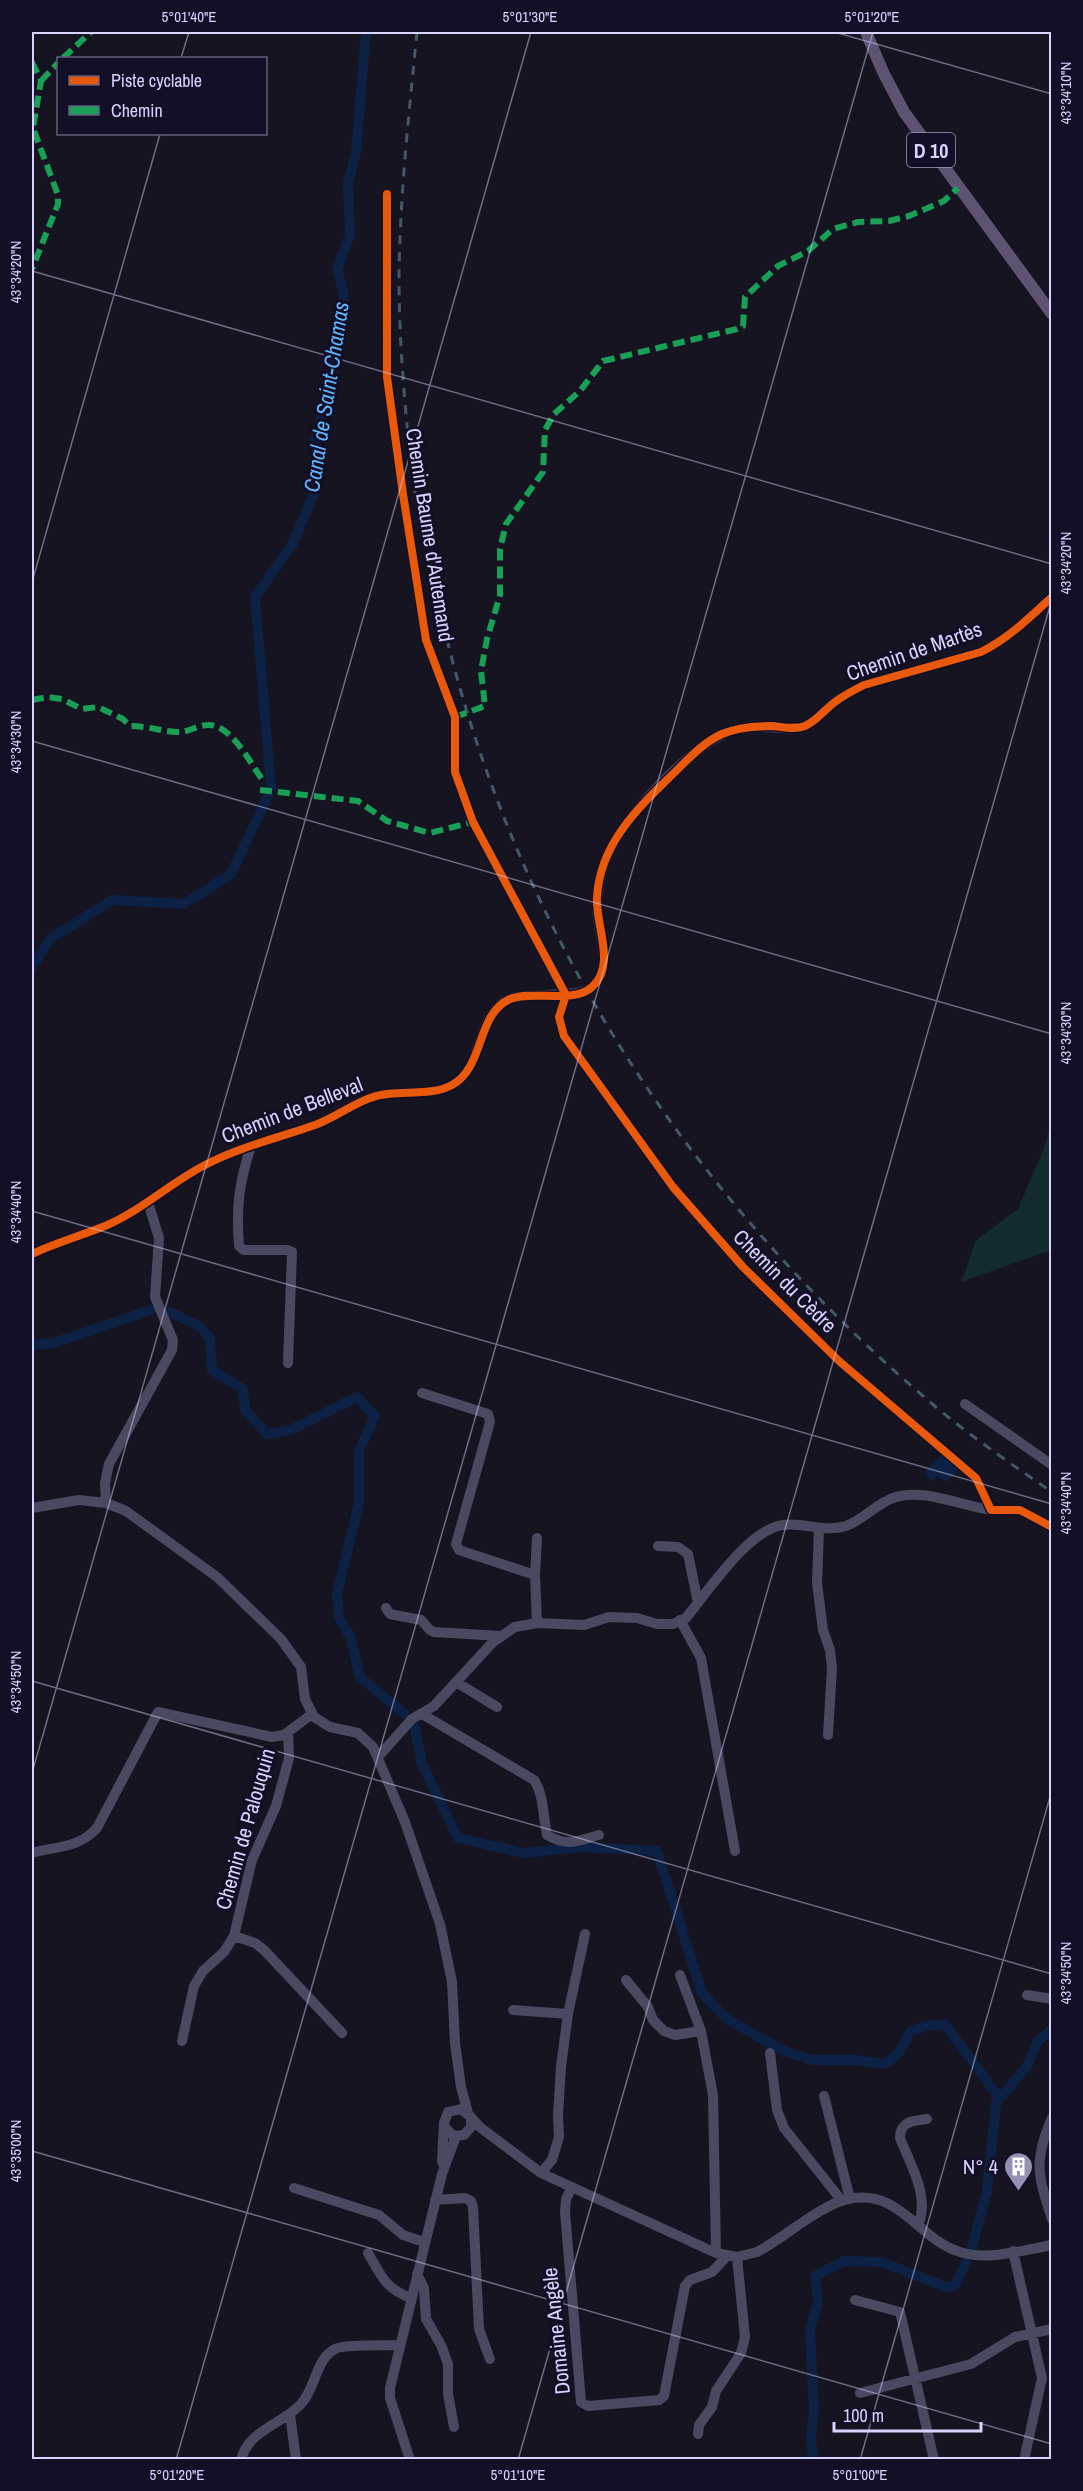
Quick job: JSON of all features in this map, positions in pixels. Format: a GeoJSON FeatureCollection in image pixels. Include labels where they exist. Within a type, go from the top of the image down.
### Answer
{"type":"FeatureCollection","features":[{"type":"Feature","properties":{"kind":"main road","name":"D 10"},"geometry":{"type":"LineString","coordinates":[[866,32],[882,72],[904,112],[1052,314]]}},
{"type":"Feature","properties":{"kind":"street","name":"Chemin Baume d'Autemand"},"geometry":{"type":"LineString","coordinates":[[387,194],[387,376],[402,494],[426,640],[454,717],[455,772],[472,822],[571,994]]}},
{"type":"Feature","properties":{"kind":"street","name":"Chemin de Martès"},"geometry":{"type":"LineString","coordinates":[[598,980],[603,972],[605,960],[599,928],[597,895],[605,861],[612,844],[635,811],[706,743],[723,733],[740,728],[801,727],[812,723],[848,693],[864,685],[981,652],[1015,632],[1052,597]]}},
{"type":"Feature","properties":{"kind":"street","name":"Chemin de Belleval"},"geometry":{"type":"LineString","coordinates":[[32,1254],[104,1226],[148,1202],[204,1165],[319,1123],[371,1097],[389,1093],[440,1089],[454,1084],[465,1074],[491,1017],[500,1005],[512,998],[571,994]]}},
{"type":"Feature","properties":{"kind":"street","name":"Chemin du Cèdre"},"geometry":{"type":"LineString","coordinates":[[571,994],[559,1017],[564,1036],[673,1187],[743,1267],[838,1360],[976,1478],[992,1510]]}},
{"type":"Feature","properties":{"kind":"street"},"geometry":{"type":"LineString","coordinates":[[251,1146],[240,1180],[237,1217],[239,1246],[244,1250],[287,1250],[291,1252],[288,1363]]}},
{"type":"Feature","properties":{"kind":"street"},"geometry":{"type":"LineString","coordinates":[[106,1503],[105,1483],[109,1464],[172,1350],[173,1340],[156,1297],[159,1238],[148,1202]]}},
{"type":"Feature","properties":{"kind":"street"},"geometry":{"type":"LineString","coordinates":[[422,1393],[482,1411],[490,1418],[457,1547],[459,1550],[535,1575]]}},
{"type":"Feature","properties":{"kind":"street"},"geometry":{"type":"LineString","coordinates":[[965,1404],[1052,1466]]}},
{"type":"Feature","properties":{"kind":"street"},"geometry":{"type":"LineString","coordinates":[[378,1756],[412,1719],[434,1706],[501,1636],[515,1628],[537,1623],[585,1625],[609,1617],[637,1618],[657,1624],[673,1624],[686,1618],[752,1539],[769,1528],[785,1524],[819,1530],[846,1526],[892,1498],[921,1494],[969,1507],[1020,1510],[1052,1527]]}},
{"type":"Feature","properties":{"kind":"street"},"geometry":{"type":"LineString","coordinates":[[32,1508],[79,1500],[106,1503],[126,1511],[217,1577],[245,1602],[296,1657],[304,1678],[305,1699],[312,1714],[321,1724],[358,1733],[366,1739],[378,1756],[405,1822],[440,1924],[452,1982],[455,2043],[461,2087],[472,2124],[464,2135],[456,2136],[449,2133],[445,2127]]}},
{"type":"Feature","properties":{"kind":"street"},"geometry":{"type":"LineString","coordinates":[[819,1530],[817,1582],[823,1630],[830,1650],[832,1668],[828,1735]]}},
{"type":"Feature","properties":{"kind":"street"},"geometry":{"type":"LineString","coordinates":[[537,1538],[535,1575],[537,1623]]}},
{"type":"Feature","properties":{"kind":"street"},"geometry":{"type":"LineString","coordinates":[[658,1546],[678,1547],[688,1554],[698,1603]]}},
{"type":"Feature","properties":{"kind":"street"},"geometry":{"type":"LineString","coordinates":[[386,1608],[390,1614],[421,1620],[434,1632],[501,1636]]}},
{"type":"Feature","properties":{"kind":"street"},"geometry":{"type":"LineString","coordinates":[[680,1620],[701,1658],[735,1851]]}},
{"type":"Feature","properties":{"kind":"street"},"geometry":{"type":"LineString","coordinates":[[456,1682],[497,1707]]}},
{"type":"Feature","properties":{"kind":"street"},"geometry":{"type":"LineString","coordinates":[[32,1853],[72,1845],[87,1839],[97,1828],[158,1712],[272,1737],[284,1736],[312,1714]]}},
{"type":"Feature","properties":{"kind":"street"},"geometry":{"type":"LineString","coordinates":[[422,1714],[534,1780],[540,1789],[543,1817],[548,1835],[559,1842],[571,1843],[599,1835]]}},
{"type":"Feature","properties":{"kind":"street","name":"Chemin de Palouquin"},"geometry":{"type":"LineString","coordinates":[[182,2041],[194,1986],[203,1971],[224,1952],[234,1936],[252,1860],[276,1806],[288,1758],[290,1744],[288,1732]]}},
{"type":"Feature","properties":{"kind":"street"},"geometry":{"type":"LineString","coordinates":[[541,2173],[552,2160],[560,2137],[558,2115],[561,2066],[568,2014],[585,1934]]}},
{"type":"Feature","properties":{"kind":"street","name":"Chemin de Palouquin"},"geometry":{"type":"LineString","coordinates":[[234,1936],[255,1943],[264,1950],[342,2033]]}},
{"type":"Feature","properties":{"kind":"street"},"geometry":{"type":"LineString","coordinates":[[680,1975],[701,2031],[713,2095],[716,2253]]}},
{"type":"Feature","properties":{"kind":"street"},"geometry":{"type":"LineString","coordinates":[[626,1980],[664,2031],[675,2035],[701,2031]]}},
{"type":"Feature","properties":{"kind":"street"},"geometry":{"type":"LineString","coordinates":[[1027,1995],[1052,1999]]}},
{"type":"Feature","properties":{"kind":"street"},"geometry":{"type":"LineString","coordinates":[[513,2010],[568,2014]]}},
{"type":"Feature","properties":{"kind":"street"},"geometry":{"type":"LineString","coordinates":[[770,2053],[777,2110],[784,2128],[846,2200]]}},
{"type":"Feature","properties":{"kind":"street"},"geometry":{"type":"LineString","coordinates":[[442,2174],[445,2118],[453,2109],[461,2087]]}},
{"type":"Feature","properties":{"kind":"street"},"geometry":{"type":"LineString","coordinates":[[824,2096],[846,2200]]}},
{"type":"Feature","properties":{"kind":"street"},"geometry":{"type":"LineString","coordinates":[[453,2109],[461,2109],[470,2115],[488,2133],[541,2173],[716,2253],[732,2257],[757,2252],[769,2246],[833,2204],[846,2200],[871,2198],[894,2206],[919,2224],[937,2241],[961,2252],[986,2255],[1052,2245]]}},
{"type":"Feature","properties":{"kind":"street"},"geometry":{"type":"LineString","coordinates":[[919,2224],[923,2211],[923,2196],[900,2138],[900,2132],[902,2126],[908,2122],[927,2118]]}},
{"type":"Feature","properties":{"kind":"street"},"geometry":{"type":"LineString","coordinates":[[1052,2118],[1039,2153],[1039,2179],[1052,2219]]}},
{"type":"Feature","properties":{"kind":"street"},"geometry":{"type":"LineString","coordinates":[[469,2131],[488,2133]]}},
{"type":"Feature","properties":{"kind":"street"},"geometry":{"type":"LineString","coordinates":[[410,2460],[390,2398],[390,2388],[435,2199],[456,2136]]}},
{"type":"Feature","properties":{"kind":"street","name":"Domaine Angèle"},"geometry":{"type":"LineString","coordinates":[[572,2187],[566,2199],[567,2246],[581,2402],[588,2406],[659,2400],[664,2396],[685,2286],[690,2280],[712,2272],[732,2257]]}},
{"type":"Feature","properties":{"kind":"street"},"geometry":{"type":"LineString","coordinates":[[294,2188],[379,2215],[403,2235],[424,2242]]}},
{"type":"Feature","properties":{"kind":"street"},"geometry":{"type":"LineString","coordinates":[[435,2199],[465,2198],[471,2201],[479,2329],[490,2359]]}},
{"type":"Feature","properties":{"kind":"street"},"geometry":{"type":"LineString","coordinates":[[1013,2251],[1042,2378],[1024,2460]]}},
{"type":"Feature","properties":{"kind":"street"},"geometry":{"type":"LineString","coordinates":[[368,2253],[386,2284],[399,2294],[411,2298]]}},
{"type":"Feature","properties":{"kind":"street"},"geometry":{"type":"LineString","coordinates":[[698,2434],[699,2425],[712,2407],[716,2391],[741,2353],[745,2337],[732,2257]]}},
{"type":"Feature","properties":{"kind":"street"},"geometry":{"type":"LineString","coordinates":[[417,2274],[424,2288],[426,2319],[441,2345],[448,2364],[448,2394],[454,2427]]}},
{"type":"Feature","properties":{"kind":"street"},"geometry":{"type":"LineString","coordinates":[[855,2300],[900,2312],[934,2460]]}},
{"type":"Feature","properties":{"kind":"street"},"geometry":{"type":"LineString","coordinates":[[860,2393],[971,2364],[1016,2337],[1052,2329]]}},
{"type":"Feature","properties":{"kind":"street"},"geometry":{"type":"LineString","coordinates":[[241,2460],[243,2451],[253,2439],[303,2403],[327,2355],[338,2347],[400,2345]]}},
{"type":"Feature","properties":{"kind":"street"},"geometry":{"type":"LineString","coordinates":[[290,2414],[296,2460]]}},
{"type":"Feature","properties":{"kind":"green space"},"geometry":{"type":"Polygon","coordinates":[[[1051,1118],[1051,1250],[961,1282],[976,1240],[1018,1209],[1046,1143],[1051,1118]]]}},
{"type":"Feature","properties":{"kind":"water"},"geometry":{"type":"Polygon","coordinates":[[[943,1454],[958,1469],[947,1482],[937,1476],[932,1482],[925,1474],[927,1469],[943,1454]]]}},
{"type":"Feature","properties":{"kind":"waterway","name":"Canal de Saint-Chamas"},"geometry":{"type":"LineString","coordinates":[[271,787],[255,597],[293,543],[314,494],[316,437],[330,385],[344,295],[337,269],[350,235],[348,183],[356,152],[366,32]]}},
{"type":"Feature","properties":{"kind":"waterway","name":"Canal de Saint-Chamas"},"geometry":{"type":"LineString","coordinates":[[32,967],[50,939],[112,900],[184,904],[231,874],[268,796]]}},
{"type":"Feature","properties":{"kind":"waterway","name":"Canal de Saint-Chamas"},"geometry":{"type":"LineString","coordinates":[[32,1345],[54,1343],[151,1310]]}},
{"type":"Feature","properties":{"kind":"waterway","name":"Canal de Saint-Chamas"},"geometry":{"type":"LineString","coordinates":[[170,1312],[200,1327],[210,1338],[212,1370],[243,1389],[245,1410],[267,1434],[291,1430],[357,1397],[375,1416],[359,1451],[359,1503],[337,1594],[339,1618],[350,1636],[360,1677],[405,1714]]}},
{"type":"Feature","properties":{"kind":"waterway","name":"Canal de Saint-Chamas"},"geometry":{"type":"LineString","coordinates":[[415,1728],[422,1764],[458,1838],[523,1853],[581,1847],[657,1851],[702,1993],[727,2019],[784,2051],[812,2060],[855,2060],[885,2064],[899,2053],[910,2032],[925,2026],[945,2024],[997,2095],[987,2191],[971,2251]]}},
{"type":"Feature","properties":{"kind":"waterway"},"geometry":{"type":"LineString","coordinates":[[997,2102],[1027,2066],[1038,2041],[1052,2029]]}},
{"type":"Feature","properties":{"kind":"waterway","name":"Canal de Saint-Chamas"},"geometry":{"type":"LineString","coordinates":[[813,2460],[811,2436],[814,2412],[810,2330],[818,2302],[815,2276],[844,2261],[881,2262],[946,2287],[955,2286],[966,2262]]}},
{"type":"Feature","properties":{"kind":"tunnel"},"geometry":{"type":"LineString","coordinates":[[576,993],[591,989],[598,980]]}},
{"type":"Feature","properties":{"kind":"railway"},"geometry":{"type":"LineString","coordinates":[[417,32],[403,184],[399,276],[402,369],[411,462],[420,521],[442,619],[474,733],[514,842],[563,946],[620,1046],[685,1141],[757,1231],[837,1316],[923,1396],[1002,1458],[1052,1492]]}},
{"type":"Feature","properties":{"kind":"marked path"},"geometry":{"type":"LineString","coordinates":[[64,57],[91,32]]}},
{"type":"Feature","properties":{"kind":"marked path"},"geometry":{"type":"LineString","coordinates":[[32,62],[41,81],[33,128],[58,195],[58,204],[32,269]]}},
{"type":"Feature","properties":{"kind":"marked path"},"geometry":{"type":"LineString","coordinates":[[41,81],[57,64]]}},
{"type":"Feature","properties":{"kind":"marked path"},"geometry":{"type":"LineString","coordinates":[[455,717],[485,706],[481,671],[487,639],[500,595],[500,549],[506,524],[543,472],[545,430],[554,414],[580,391],[603,361],[737,329],[743,326],[745,297],[778,266],[808,251],[833,229],[858,222],[889,221],[909,216],[944,201],[958,188]]}},
{"type":"Feature","properties":{"kind":"marked path"},"geometry":{"type":"LineString","coordinates":[[32,700],[48,697],[62,699],[82,709],[98,707],[123,719],[130,726],[176,732],[204,725],[216,726],[232,737],[262,779]]}},
{"type":"Feature","properties":{"kind":"marked path"},"geometry":{"type":"LineString","coordinates":[[260,790],[358,801],[387,821],[430,833],[473,822]]}},
{"type":"Feature","properties":{"kind":"cycle path"},"geometry":{"type":"LineString","coordinates":[[387,194],[387,377],[426,640],[455,717],[455,772],[473,822],[566,995],[559,1017],[564,1036],[673,1187],[743,1267],[839,1361],[976,1478],[991,1510],[1020,1510],[1052,1527]]}},
{"type":"Feature","properties":{"kind":"cycle path"},"geometry":{"type":"LineString","coordinates":[[32,1254],[118,1220],[192,1172],[231,1153],[315,1125],[370,1098],[380,1095],[432,1091],[452,1085],[463,1077],[470,1066],[485,1028],[499,1006],[510,999],[519,997],[575,995],[592,987],[599,978],[604,956],[597,897],[605,860],[635,813],[703,746],[715,737],[741,728],[805,726],[838,699],[864,685],[981,652],[1010,634],[1052,597]]}},
{"type":"Feature","properties":{"kind":"place","name":"N° 4"},"geometry":{"type":"Point","coordinates":[1019,2192]}}]}
